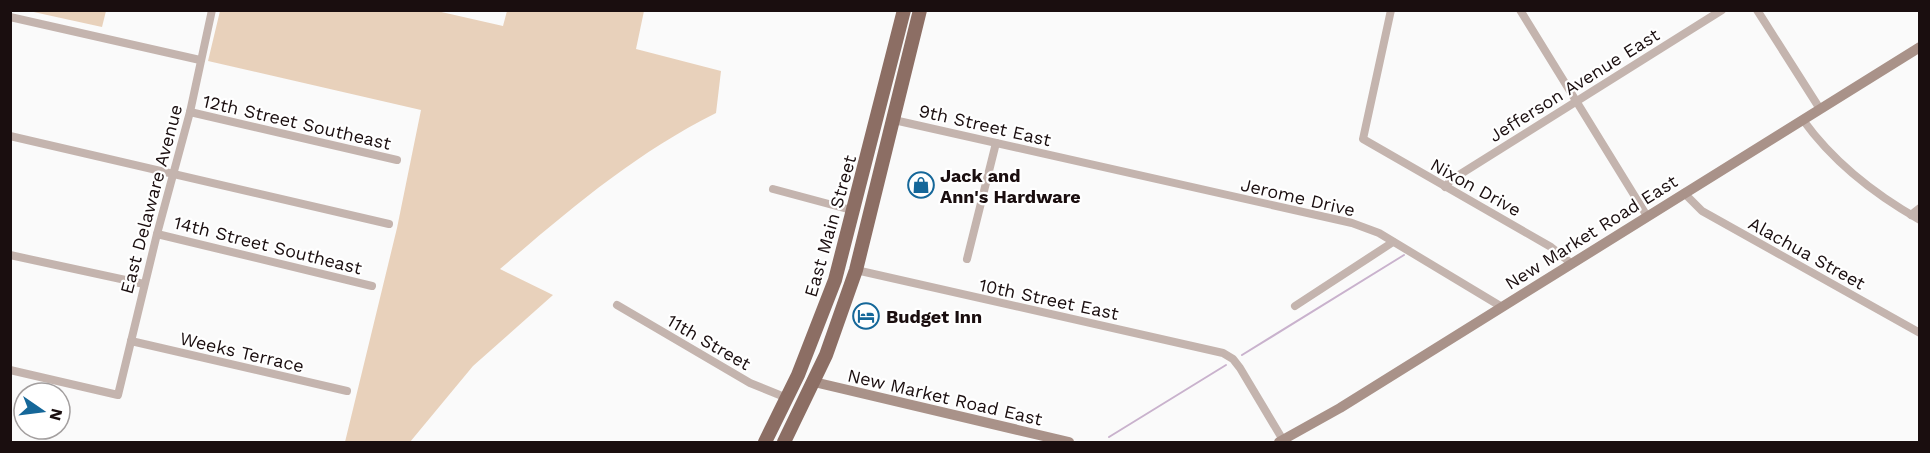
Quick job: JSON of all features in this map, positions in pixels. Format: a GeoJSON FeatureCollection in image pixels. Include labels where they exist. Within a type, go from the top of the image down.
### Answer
{"type":"FeatureCollection","features":[{"type":"Feature","properties":{"kind":"highway","name":"East Main Street"},"geometry":{"type":"LineString","coordinates":[[765,442],[788,398],[832,290],[855,211],[904,10]]}},
{"type":"Feature","properties":{"kind":"highway","name":"East Main Street"},"geometry":{"type":"LineString","coordinates":[[784,442],[814,382],[843,312],[856,270],[920,10]]}},
{"type":"Feature","properties":{"kind":"highway"},"geometry":{"type":"LineString","coordinates":[[878,116],[894,120]]}},
{"type":"Feature","properties":{"kind":"highway"},"geometry":{"type":"LineString","coordinates":[[798,375],[814,382]]}},
{"type":"Feature","properties":{"kind":"main road","name":"New Market Road East"},"geometry":{"type":"LineString","coordinates":[[1281,441],[1572,264],[1920,47]]}},
{"type":"Feature","properties":{"kind":"main road","name":"New Market Road East"},"geometry":{"type":"LineString","coordinates":[[814,382],[1069,442]]}},
{"type":"Feature","properties":{"kind":"street","name":"East Delaware Avenue"},"geometry":{"type":"LineString","coordinates":[[10,370],[118,395],[144,284],[190,112],[212,10]]}},
{"type":"Feature","properties":{"kind":"street","name":"Nixon Drive"},"geometry":{"type":"LineString","coordinates":[[1391,10],[1363,140],[1551,248],[1572,264]]}},
{"type":"Feature","properties":{"kind":"street"},"geometry":{"type":"LineString","coordinates":[[1520,10],[1647,216]]}},
{"type":"Feature","properties":{"kind":"street","name":"Jefferson Avenue East"},"geometry":{"type":"LineString","coordinates":[[1446,187],[1451,180],[1722,10]]}},
{"type":"Feature","properties":{"kind":"street"},"geometry":{"type":"LineString","coordinates":[[1757,10],[1820,109]]}},
{"type":"Feature","properties":{"kind":"street"},"geometry":{"type":"LineString","coordinates":[[10,17],[200,60]]}},
{"type":"Feature","properties":{"kind":"street","name":"12th Street Southeast"},"geometry":{"type":"LineString","coordinates":[[190,112],[397,160]]}},
{"type":"Feature","properties":{"kind":"street","name":"9th Street East"},"geometry":{"type":"LineString","coordinates":[[894,120],[1070,160]]}},
{"type":"Feature","properties":{"kind":"street"},"geometry":{"type":"LineString","coordinates":[[1803,120],[1819,142],[1859,180],[1920,220]]}},
{"type":"Feature","properties":{"kind":"street"},"geometry":{"type":"LineString","coordinates":[[10,136],[389,224]]}},
{"type":"Feature","properties":{"kind":"street"},"geometry":{"type":"LineString","coordinates":[[967,259],[996,143]]}},
{"type":"Feature","properties":{"kind":"street","name":"Jerome Drive"},"geometry":{"type":"LineString","coordinates":[[1070,160],[1352,224],[1393,242],[1502,307]]}},
{"type":"Feature","properties":{"kind":"street"},"geometry":{"type":"LineString","coordinates":[[773,189],[855,211]]}},
{"type":"Feature","properties":{"kind":"street","name":"Alachua Street"},"geometry":{"type":"LineString","coordinates":[[1684,194],[1702,212],[1920,333]]}},
{"type":"Feature","properties":{"kind":"street"},"geometry":{"type":"LineString","coordinates":[[1911,215],[1920,208]]}},
{"type":"Feature","properties":{"kind":"street","name":"14th Street Southeast"},"geometry":{"type":"LineString","coordinates":[[157,234],[372,286]]}},
{"type":"Feature","properties":{"kind":"street"},"geometry":{"type":"LineString","coordinates":[[1295,306],[1393,242]]}},
{"type":"Feature","properties":{"kind":"street"},"geometry":{"type":"LineString","coordinates":[[10,255],[144,284]]}},
{"type":"Feature","properties":{"kind":"street","name":"10th Street East"},"geometry":{"type":"LineString","coordinates":[[856,270],[1223,353],[1235,361],[1281,441]]}},
{"type":"Feature","properties":{"kind":"street","name":"11th Street"},"geometry":{"type":"LineString","coordinates":[[617,305],[750,383],[788,398]]}},
{"type":"Feature","properties":{"kind":"street","name":"Weeks Terrace"},"geometry":{"type":"LineString","coordinates":[[131,342],[347,391]]}},
{"type":"Feature","properties":{"kind":"shaded area"},"geometry":{"type":"Polygon","coordinates":[[[106,10],[102,27],[29,11],[106,10]]]}},
{"type":"Feature","properties":{"kind":"shaded area"},"geometry":{"type":"Polygon","coordinates":[[[220,11],[437,11],[503,26],[507,11],[644,11],[636,49],[721,71],[716,113],[657,146],[603,184],[500,269],[553,295],[473,366],[410,442],[345,442],[397,228],[421,110],[208,61],[220,11]]]}},
{"type":"Feature","properties":{"kind":"waterway"},"geometry":{"type":"LineString","coordinates":[[1242,355],[1404,255]]}},
{"type":"Feature","properties":{"kind":"waterway"},"geometry":{"type":"LineString","coordinates":[[1109,437],[1226,365]]}},
{"type":"Feature","properties":{"kind":"place","name":"Jack and Ann's Hardware"},"geometry":{"type":"Point","coordinates":[921,185]}},
{"type":"Feature","properties":{"kind":"place","name":"Budget Inn"},"geometry":{"type":"Point","coordinates":[866,316]}}]}
